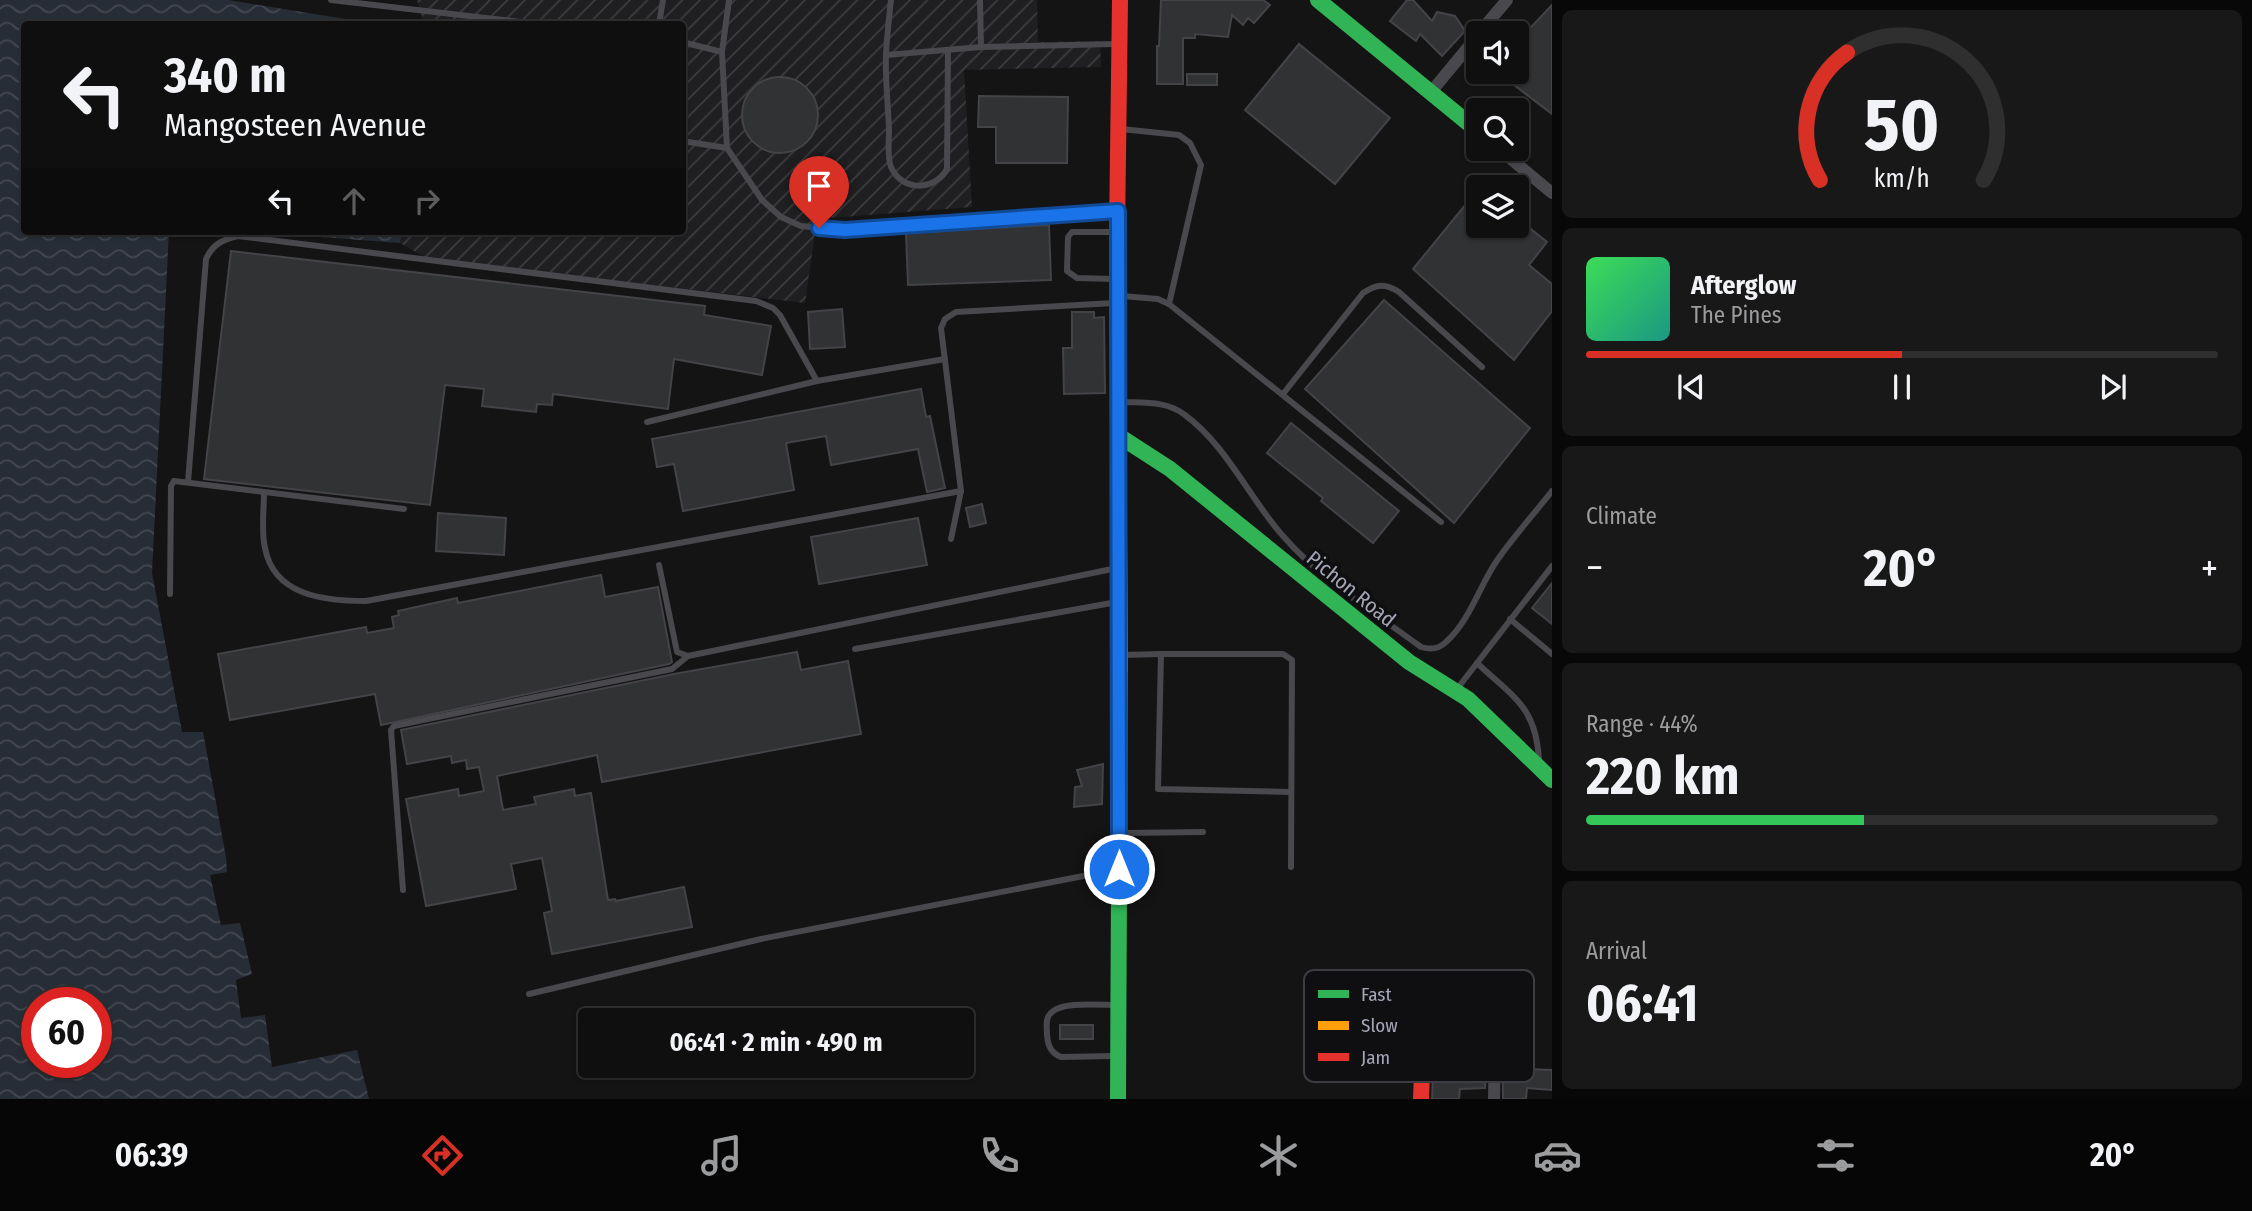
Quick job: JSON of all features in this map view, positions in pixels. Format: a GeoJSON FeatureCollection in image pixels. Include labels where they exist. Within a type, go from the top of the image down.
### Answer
{"type":"FeatureCollection","features":[{"type":"Feature","properties":{"kind":"main road"},"geometry":{"type":"LineString","coordinates":[[1118,1099],[1120,655],[1117,233],[1120,0]]}},
{"type":"Feature","properties":{"kind":"main road"},"geometry":{"type":"LineString","coordinates":[[1318,0],[1466,121]]}},
{"type":"Feature","properties":{"kind":"main road","name":"Pichon Road"},"geometry":{"type":"LineString","coordinates":[[1119,436],[1170,469],[1409,662],[1481,710],[1552,780]]}},
{"type":"Feature","properties":{"kind":"street"},"geometry":{"type":"LineString","coordinates":[[1490,21],[1507,0]]}},
{"type":"Feature","properties":{"kind":"street"},"geometry":{"type":"LineString","coordinates":[[1431,92],[1466,50]]}},
{"type":"Feature","properties":{"kind":"street"},"geometry":{"type":"LineString","coordinates":[[1513,161],[1552,193]]}},
{"type":"Feature","properties":{"kind":"lane"},"geometry":{"type":"LineString","coordinates":[[331,0],[509,21]]}},
{"type":"Feature","properties":{"kind":"lane"},"geometry":{"type":"LineString","coordinates":[[660,21],[663,0]]}},
{"type":"Feature","properties":{"kind":"lane"},"geometry":{"type":"LineString","coordinates":[[729,0],[722,52],[727,148],[771,209],[790,222],[845,230],[1118,211]]}},
{"type":"Feature","properties":{"kind":"lane"},"geometry":{"type":"LineString","coordinates":[[891,0],[886,55],[890,165],[903,180],[925,186],[934,184],[947,169],[948,50]]}},
{"type":"Feature","properties":{"kind":"lane"},"geometry":{"type":"LineString","coordinates":[[980,0],[981,47]]}},
{"type":"Feature","properties":{"kind":"lane"},"geometry":{"type":"LineString","coordinates":[[686,43],[722,52]]}},
{"type":"Feature","properties":{"kind":"lane"},"geometry":{"type":"LineString","coordinates":[[886,55],[981,47],[1121,43]]}},
{"type":"Feature","properties":{"kind":"lane"},"geometry":{"type":"LineString","coordinates":[[1119,129],[1179,135],[1190,143],[1201,165],[1169,304]]}},
{"type":"Feature","properties":{"kind":"lane"},"geometry":{"type":"LineString","coordinates":[[686,142],[727,148]]}},
{"type":"Feature","properties":{"kind":"lane"},"geometry":{"type":"LineString","coordinates":[[1117,233],[1072,232],[1068,237],[1068,271],[1076,278],[1118,279]]}},
{"type":"Feature","properties":{"kind":"lane"},"geometry":{"type":"LineString","coordinates":[[188,482],[206,259],[215,244],[238,236],[756,301],[773,308],[780,315],[817,381]]}},
{"type":"Feature","properties":{"kind":"lane"},"geometry":{"type":"LineString","coordinates":[[1283,394],[1363,293],[1381,284],[1399,292],[1482,368]]}},
{"type":"Feature","properties":{"kind":"lane"},"geometry":{"type":"LineString","coordinates":[[951,539],[961,491],[941,328],[944,319],[956,312],[1119,300],[1158,299],[1169,304],[1441,522]]}},
{"type":"Feature","properties":{"kind":"lane"},"geometry":{"type":"LineString","coordinates":[[647,422],[817,381],[945,359]]}},
{"type":"Feature","properties":{"kind":"lane"},"geometry":{"type":"LineString","coordinates":[[1119,402],[1156,403],[1185,414],[1214,445],[1282,535],[1304,557],[1350,595],[1421,647],[1428,649],[1444,644],[1468,616],[1498,559],[1552,491]]}},
{"type":"Feature","properties":{"kind":"lane"},"geometry":{"type":"LineString","coordinates":[[170,594],[171,486],[178,480],[404,509]]}},
{"type":"Feature","properties":{"kind":"lane"},"geometry":{"type":"LineString","coordinates":[[264,493],[264,547],[279,579],[295,590],[317,597],[366,601],[961,491]]}},
{"type":"Feature","properties":{"kind":"lane"},"geometry":{"type":"LineString","coordinates":[[659,565],[677,652],[688,656]]}},
{"type":"Feature","properties":{"kind":"lane"},"geometry":{"type":"LineString","coordinates":[[1455,691],[1552,566]]}},
{"type":"Feature","properties":{"kind":"lane"},"geometry":{"type":"LineString","coordinates":[[403,890],[391,730],[394,726],[672,669],[688,656],[1119,567]]}},
{"type":"Feature","properties":{"kind":"lane"},"geometry":{"type":"LineString","coordinates":[[855,649],[1119,602]]}},
{"type":"Feature","properties":{"kind":"lane"},"geometry":{"type":"LineString","coordinates":[[1510,619],[1552,654]]}},
{"type":"Feature","properties":{"kind":"lane"},"geometry":{"type":"LineString","coordinates":[[1161,654],[1158,789],[1291,792]]}},
{"type":"Feature","properties":{"kind":"lane"},"geometry":{"type":"LineString","coordinates":[[1120,655],[1289,656],[1292,660],[1291,867]]}},
{"type":"Feature","properties":{"kind":"lane"},"geometry":{"type":"LineString","coordinates":[[1477,663],[1527,711],[1535,731],[1540,768]]}},
{"type":"Feature","properties":{"kind":"lane"},"geometry":{"type":"LineString","coordinates":[[1119,834],[1203,832]]}},
{"type":"Feature","properties":{"kind":"lane"},"geometry":{"type":"LineString","coordinates":[[529,994],[761,939],[1119,869]]}},
{"type":"Feature","properties":{"kind":"lane"},"geometry":{"type":"LineString","coordinates":[[1118,1005],[1064,1006],[1049,1015],[1046,1022],[1047,1040],[1055,1054],[1061,1057],[1118,1056]]}},
{"type":"Feature","properties":{"kind":"shaded area"},"geometry":{"type":"Polygon","coordinates":[[[417,0],[1037,0],[1038,42],[1100,41],[1101,67],[964,70],[972,207],[817,219],[805,303],[426,258],[400,243],[401,235],[686,235],[686,21],[423,21],[417,0]]]}},
{"type":"Feature","properties":{"kind":"water"},"geometry":{"type":"Polygon","coordinates":[[[0,0],[228,0],[358,21],[21,21],[21,235],[169,235],[152,573],[182,732],[203,732],[226,857],[227,872],[210,875],[221,925],[240,923],[252,974],[236,980],[241,1018],[265,1015],[272,1067],[357,1050],[369,1099],[0,1099],[0,0]]]}},
{"type":"Feature","properties":{"kind":"water"},"geometry":{"type":"Polygon","coordinates":[[[293,235],[401,235],[400,243],[293,235]]]}},
{"type":"Feature","properties":{"kind":"building"},"geometry":{"type":"Polygon","coordinates":[[[1161,0],[1263,0],[1270,5],[1254,23],[1248,18],[1243,25],[1232,15],[1228,37],[1195,34],[1195,38],[1183,38],[1183,84],[1157,84],[1161,0]]]}},
{"type":"Feature","properties":{"kind":"building"},"geometry":{"type":"Polygon","coordinates":[[[1407,0],[1413,0],[1432,21],[1437,12],[1455,16],[1465,31],[1442,56],[1420,34],[1416,41],[1390,21],[1407,0]]]}},
{"type":"Feature","properties":{"kind":"building"},"geometry":{"type":"Polygon","coordinates":[[[1552,5],[1552,114],[1513,84],[1529,84],[1529,29],[1552,5]]]}},
{"type":"Feature","properties":{"kind":"building"},"geometry":{"type":"Polygon","coordinates":[[[1299,44],[1390,118],[1335,184],[1245,110],[1299,44]]]}},
{"type":"Feature","properties":{"kind":"building"},"geometry":{"type":"Polygon","coordinates":[[[1187,74],[1217,74],[1217,85],[1187,85],[1187,74]]]}},
{"type":"Feature","properties":{"kind":"building"},"geometry":{"type":"Polygon","coordinates":[[[780,77],[795,80],[807,88],[815,100],[818,115],[815,130],[807,142],[795,150],[780,153],[765,150],[753,142],[745,130],[742,115],[745,100],[753,88],[765,80],[780,77]]]}},
{"type":"Feature","properties":{"kind":"building"},"geometry":{"type":"Polygon","coordinates":[[[979,96],[1068,97],[1067,163],[996,163],[996,127],[978,127],[979,96]]]}},
{"type":"Feature","properties":{"kind":"building"},"geometry":{"type":"Polygon","coordinates":[[[1466,204],[1466,238],[1529,238],[1529,228],[1547,242],[1529,265],[1552,284],[1552,311],[1514,360],[1413,269],[1466,204]]]}},
{"type":"Feature","properties":{"kind":"building"},"geometry":{"type":"Polygon","coordinates":[[[1049,225],[1051,280],[908,285],[906,233],[1049,225]]]}},
{"type":"Feature","properties":{"kind":"building"},"geometry":{"type":"Polygon","coordinates":[[[231,251],[705,306],[704,315],[771,326],[762,375],[674,359],[668,409],[553,394],[552,405],[537,404],[536,412],[482,406],[484,389],[445,385],[430,505],[204,479],[231,251]]]}},
{"type":"Feature","properties":{"kind":"building"},"geometry":{"type":"Polygon","coordinates":[[[1384,300],[1530,428],[1454,523],[1305,389],[1384,300]]]}},
{"type":"Feature","properties":{"kind":"building"},"geometry":{"type":"Polygon","coordinates":[[[842,309],[845,347],[810,349],[808,312],[842,309]]]}},
{"type":"Feature","properties":{"kind":"building"},"geometry":{"type":"Polygon","coordinates":[[[1072,312],[1094,312],[1094,318],[1104,317],[1105,393],[1064,394],[1063,348],[1072,348],[1072,312]]]}},
{"type":"Feature","properties":{"kind":"building"},"geometry":{"type":"Polygon","coordinates":[[[921,389],[926,417],[930,416],[945,488],[927,492],[918,449],[831,465],[826,436],[786,443],[794,490],[683,511],[674,464],[657,467],[652,439],[921,389]]]}},
{"type":"Feature","properties":{"kind":"building"},"geometry":{"type":"Polygon","coordinates":[[[1291,423],[1399,511],[1373,543],[1267,453],[1291,423]]]}},
{"type":"Feature","properties":{"kind":"building"},"geometry":{"type":"Polygon","coordinates":[[[982,504],[986,523],[970,527],[966,508],[982,504]]]}},
{"type":"Feature","properties":{"kind":"building"},"geometry":{"type":"Polygon","coordinates":[[[438,513],[506,518],[504,555],[436,551],[438,513]]]}},
{"type":"Feature","properties":{"kind":"building"},"geometry":{"type":"Polygon","coordinates":[[[918,518],[927,565],[819,584],[811,537],[918,518]]]}},
{"type":"Feature","properties":{"kind":"building"},"geometry":{"type":"Polygon","coordinates":[[[601,575],[605,597],[658,587],[672,662],[381,725],[375,694],[230,720],[218,654],[366,627],[367,633],[394,628],[392,617],[399,615],[398,611],[457,598],[458,603],[601,575]]]}},
{"type":"Feature","properties":{"kind":"building"},"geometry":{"type":"Polygon","coordinates":[[[1552,583],[1552,624],[1532,608],[1552,583]]]}},
{"type":"Feature","properties":{"kind":"building"},"geometry":{"type":"Polygon","coordinates":[[[797,652],[801,670],[848,661],[861,734],[602,782],[597,755],[497,776],[503,810],[536,804],[534,797],[574,789],[575,796],[591,793],[608,900],[616,901],[684,887],[692,927],[552,954],[544,913],[552,911],[542,858],[511,864],[516,889],[426,906],[406,799],[458,789],[459,796],[484,791],[479,767],[467,769],[466,760],[452,763],[451,756],[407,764],[401,730],[674,674],[797,652]]]}},
{"type":"Feature","properties":{"kind":"building"},"geometry":{"type":"Polygon","coordinates":[[[1103,764],[1102,804],[1074,807],[1075,787],[1082,786],[1077,770],[1103,764]]]}},
{"type":"Feature","properties":{"kind":"building"},"geometry":{"type":"Polygon","coordinates":[[[1060,1025],[1093,1025],[1093,1039],[1060,1039],[1060,1025]]]}},
{"type":"Feature","properties":{"kind":"building"},"geometry":{"type":"Polygon","coordinates":[[[1534,1069],[1552,1070],[1552,1090],[1527,1088],[1526,1099],[1503,1099],[1503,1082],[1534,1082],[1534,1069]]]}},
{"type":"Feature","properties":{"kind":"building"},"geometry":{"type":"Polygon","coordinates":[[[1433,1082],[1485,1082],[1485,1088],[1460,1089],[1459,1099],[1432,1099],[1433,1082]]]}},
{"type":"Feature","properties":{"kind":"traffic: fast"},"geometry":{"type":"LineString","coordinates":[[1318,0],[1466,121]]}},
{"type":"Feature","properties":{"kind":"traffic: fast"},"geometry":{"type":"LineString","coordinates":[[1119,436],[1170,469],[1409,662],[1468,699],[1552,780]]}},
{"type":"Feature","properties":{"kind":"traffic: fast"},"geometry":{"type":"LineString","coordinates":[[1118,1099],[1120,669]]}},
{"type":"Feature","properties":{"kind":"traffic: slow"},"geometry":{"type":"LineString","coordinates":[[1118,394],[1120,669]]}},
{"type":"Feature","properties":{"kind":"traffic: jam"},"geometry":{"type":"LineString","coordinates":[[1118,394],[1120,0]]}},
{"type":"Feature","properties":{"kind":"traffic: jam"},"geometry":{"type":"LineString","coordinates":[[1421,1099],[1422,1082]]}},
{"type":"Feature","properties":{"kind":"route"},"geometry":{"type":"LineString","coordinates":[[819,228],[845,230],[1118,211],[1119,869]]}}]}
